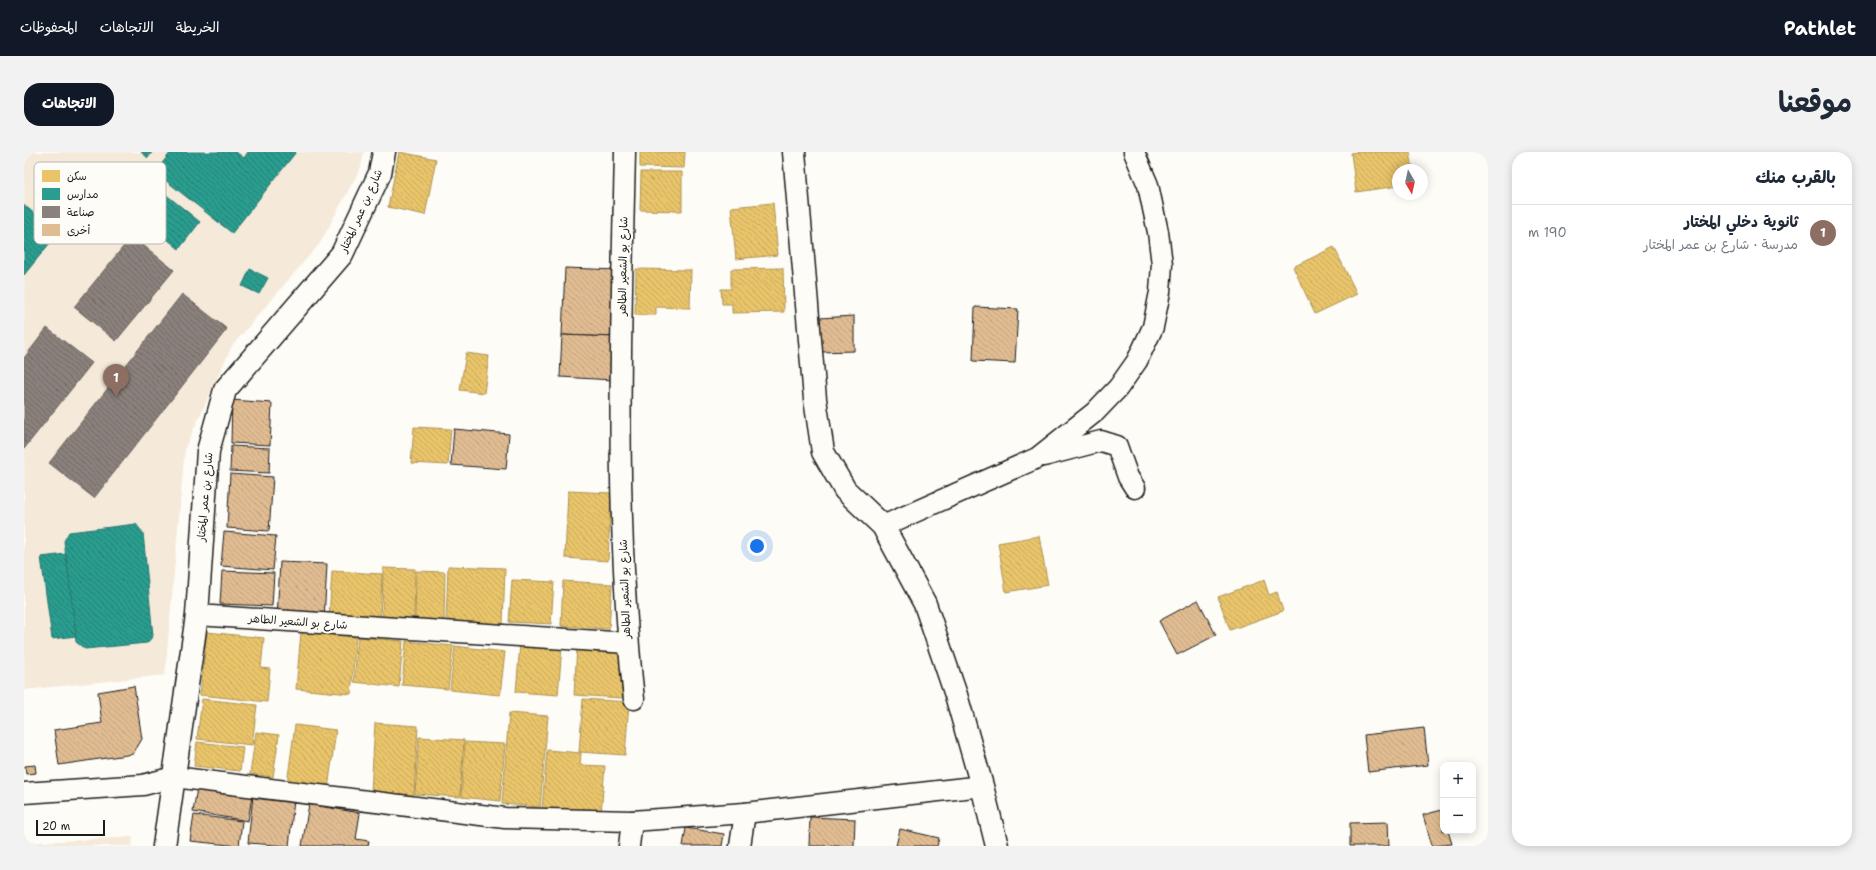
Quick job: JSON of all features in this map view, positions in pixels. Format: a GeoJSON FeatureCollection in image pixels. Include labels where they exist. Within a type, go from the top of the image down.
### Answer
{"type":"FeatureCollection","features":[{"type":"Feature","properties":{"kind":"street","name":"شارع بن عمر المختار"},"geometry":{"type":"LineString","coordinates":[[164,846],[196,615],[208,451],[225,390],[342,254],[380,173],[384,152]]}},
{"type":"Feature","properties":{"kind":"street","name":"شارع بو الشعير الطاهر"},"geometry":{"type":"LineString","coordinates":[[196,615],[628,643],[624,588],[620,396],[625,152]]}},
{"type":"Feature","properties":{"kind":"street"},"geometry":{"type":"LineString","coordinates":[[794,152],[815,399],[823,452],[844,490],[883,526],[925,604],[956,695],[982,786],[997,846]]}},
{"type":"Feature","properties":{"kind":"street"},"geometry":{"type":"LineString","coordinates":[[1037,458],[1095,412],[1118,388],[1136,360],[1153,327],[1160,292],[1161,258],[1158,232],[1148,185],[1134,152]]}},
{"type":"Feature","properties":{"kind":"street"},"geometry":{"type":"LineString","coordinates":[[883,526],[1037,458],[1101,442],[1117,446],[1128,477],[1135,488]]}},
{"type":"Feature","properties":{"kind":"street"},"geometry":{"type":"LineString","coordinates":[[628,643],[634,699]]}},
{"type":"Feature","properties":{"kind":"street"},"geometry":{"type":"LineString","coordinates":[[24,793],[143,785],[174,777],[505,818],[632,822],[745,813],[982,786]]}},
{"type":"Feature","properties":{"kind":"street"},"geometry":{"type":"LineString","coordinates":[[740,846],[745,813]]}},
{"type":"Feature","properties":{"kind":"street"},"geometry":{"type":"LineString","coordinates":[[629,846],[632,822]]}},
{"type":"Feature","properties":{"kind":"shaded area"},"geometry":{"type":"Polygon","coordinates":[[[24,152],[364,152],[361,167],[320,243],[232,346],[185,448],[165,675],[24,690],[24,152]]]}},
{"type":"Feature","properties":{"kind":"shaded area"},"geometry":{"type":"Polygon","coordinates":[[[133,837],[132,846],[24,846],[24,843],[133,837]]]}},
{"type":"Feature","properties":{"kind":"building: سكن"},"geometry":{"type":"Polygon","coordinates":[[[399,152],[436,159],[425,215],[388,207],[399,152]]]}},
{"type":"Feature","properties":{"kind":"building: سكن"},"geometry":{"type":"Polygon","coordinates":[[[640,152],[685,152],[684,168],[640,167],[640,152]]]}},
{"type":"Feature","properties":{"kind":"building: سكن"},"geometry":{"type":"Polygon","coordinates":[[[1410,152],[1412,164],[1392,164],[1392,187],[1356,192],[1351,153],[1410,152]]]}},
{"type":"Feature","properties":{"kind":"building: سكن"},"geometry":{"type":"Polygon","coordinates":[[[641,172],[682,172],[682,211],[640,210],[641,172]]]}},
{"type":"Feature","properties":{"kind":"building: سكن"},"geometry":{"type":"Polygon","coordinates":[[[773,203],[778,255],[736,259],[731,207],[773,203]]]}},
{"type":"Feature","properties":{"kind":"building: سكن"},"geometry":{"type":"Polygon","coordinates":[[[1334,247],[1357,294],[1315,314],[1293,267],[1334,247]]]}},
{"type":"Feature","properties":{"kind":"building: سكن"},"geometry":{"type":"Polygon","coordinates":[[[783,268],[784,312],[732,313],[732,304],[722,304],[721,289],[731,289],[731,269],[783,268]]]}},
{"type":"Feature","properties":{"kind":"building: سكن"},"geometry":{"type":"Polygon","coordinates":[[[636,269],[691,270],[690,308],[656,307],[656,315],[635,315],[636,269]]]}},
{"type":"Feature","properties":{"kind":"building: سكن"},"geometry":{"type":"Polygon","coordinates":[[[466,353],[489,356],[484,393],[460,390],[466,353]]]}},
{"type":"Feature","properties":{"kind":"building: سكن"},"geometry":{"type":"Polygon","coordinates":[[[414,427],[451,429],[448,465],[411,463],[414,427]]]}},
{"type":"Feature","properties":{"kind":"building: سكن"},"geometry":{"type":"Polygon","coordinates":[[[568,491],[611,493],[608,561],[565,558],[568,491]]]}},
{"type":"Feature","properties":{"kind":"building: سكن"},"geometry":{"type":"Polygon","coordinates":[[[1039,536],[1048,585],[1006,592],[998,543],[1039,536]]]}},
{"type":"Feature","properties":{"kind":"building: سكن"},"geometry":{"type":"Polygon","coordinates":[[[448,566],[505,568],[503,624],[446,623],[448,566]]]}},
{"type":"Feature","properties":{"kind":"building: سكن"},"geometry":{"type":"Polygon","coordinates":[[[383,568],[415,569],[414,621],[382,621],[383,568]]]}},
{"type":"Feature","properties":{"kind":"building: سكن"},"geometry":{"type":"Polygon","coordinates":[[[332,571],[382,574],[380,620],[329,617],[332,571]]]}},
{"type":"Feature","properties":{"kind":"building: سكن"},"geometry":{"type":"Polygon","coordinates":[[[416,571],[445,572],[444,621],[415,620],[416,571]]]}},
{"type":"Feature","properties":{"kind":"building: سكن"},"geometry":{"type":"Polygon","coordinates":[[[512,580],[554,582],[551,624],[509,622],[512,580]]]}},
{"type":"Feature","properties":{"kind":"building: سكن"},"geometry":{"type":"Polygon","coordinates":[[[1264,580],[1269,595],[1277,592],[1283,611],[1230,630],[1218,597],[1264,580]]]}},
{"type":"Feature","properties":{"kind":"building: سكن"},"geometry":{"type":"Polygon","coordinates":[[[563,581],[612,584],[609,629],[561,626],[563,581]]]}},
{"type":"Feature","properties":{"kind":"building: سكن"},"geometry":{"type":"Polygon","coordinates":[[[207,632],[264,638],[261,668],[270,669],[267,702],[200,695],[207,632]]]}},
{"type":"Feature","properties":{"kind":"building: سكن"},"geometry":{"type":"Polygon","coordinates":[[[301,632],[356,637],[351,694],[296,689],[301,632]]]}},
{"type":"Feature","properties":{"kind":"building: سكن"},"geometry":{"type":"Polygon","coordinates":[[[358,637],[403,641],[399,687],[354,682],[358,637]]]}},
{"type":"Feature","properties":{"kind":"building: سكن"},"geometry":{"type":"Polygon","coordinates":[[[406,641],[453,646],[448,689],[402,685],[406,641]]]}},
{"type":"Feature","properties":{"kind":"building: سكن"},"geometry":{"type":"Polygon","coordinates":[[[520,644],[562,647],[558,695],[516,692],[520,644]]]}},
{"type":"Feature","properties":{"kind":"building: سكن"},"geometry":{"type":"Polygon","coordinates":[[[455,646],[505,652],[500,695],[450,690],[455,646]]]}},
{"type":"Feature","properties":{"kind":"building: سكن"},"geometry":{"type":"Polygon","coordinates":[[[577,647],[625,650],[622,698],[574,695],[577,647]]]}},
{"type":"Feature","properties":{"kind":"building: سكن"},"geometry":{"type":"Polygon","coordinates":[[[202,699],[257,705],[252,745],[197,739],[202,699]]]}},
{"type":"Feature","properties":{"kind":"building: سكن"},"geometry":{"type":"Polygon","coordinates":[[[583,699],[629,702],[625,755],[579,752],[583,699]]]}},
{"type":"Feature","properties":{"kind":"building: سكن"},"geometry":{"type":"Polygon","coordinates":[[[509,713],[548,716],[540,807],[502,804],[509,713]]]}},
{"type":"Feature","properties":{"kind":"building: سكن"},"geometry":{"type":"Polygon","coordinates":[[[375,723],[418,726],[414,795],[371,792],[375,723]]]}},
{"type":"Feature","properties":{"kind":"building: سكن"},"geometry":{"type":"Polygon","coordinates":[[[295,725],[336,730],[328,789],[287,784],[295,725]]]}},
{"type":"Feature","properties":{"kind":"building: سكن"},"geometry":{"type":"Polygon","coordinates":[[[256,732],[279,735],[273,777],[250,774],[256,732]]]}},
{"type":"Feature","properties":{"kind":"building: سكن"},"geometry":{"type":"Polygon","coordinates":[[[419,737],[464,740],[460,797],[415,794],[419,737]]]}},
{"type":"Feature","properties":{"kind":"building: سكن"},"geometry":{"type":"Polygon","coordinates":[[[197,742],[243,747],[240,771],[194,766],[197,742]]]}},
{"type":"Feature","properties":{"kind":"building: سكن"},"geometry":{"type":"Polygon","coordinates":[[[465,742],[505,744],[500,801],[461,797],[465,742]]]}},
{"type":"Feature","properties":{"kind":"building: سكن"},"geometry":{"type":"Polygon","coordinates":[[[547,750],[581,753],[580,765],[605,766],[601,814],[542,808],[547,750]]]}},
{"type":"Feature","properties":{"kind":"building: مدارس"},"geometry":{"type":"Polygon","coordinates":[[[141,152],[152,152],[148,158],[141,152]]]}},
{"type":"Feature","properties":{"kind":"building: مدارس"},"geometry":{"type":"Polygon","coordinates":[[[171,152],[236,152],[244,158],[248,152],[296,152],[232,233],[166,181],[166,162],[163,162],[171,152]]]}},
{"type":"Feature","properties":{"kind":"building: مدارس"},"geometry":{"type":"Polygon","coordinates":[[[166,195],[200,222],[179,249],[166,238],[166,195]]]}},
{"type":"Feature","properties":{"kind":"building: مدارس"},"geometry":{"type":"Polygon","coordinates":[[[24,205],[34,213],[34,244],[49,244],[24,275],[24,205]]]}},
{"type":"Feature","properties":{"kind":"building: مدارس"},"geometry":{"type":"Polygon","coordinates":[[[250,269],[268,278],[259,294],[242,286],[250,269]]]}},
{"type":"Feature","properties":{"kind":"building: مدارس"},"geometry":{"type":"Polygon","coordinates":[[[136,524],[143,533],[153,636],[147,643],[85,649],[76,642],[64,541],[69,532],[136,524]]]}},
{"type":"Feature","properties":{"kind":"building: مدارس"},"geometry":{"type":"Polygon","coordinates":[[[66,554],[76,636],[52,639],[41,557],[66,554]]]}},
{"type":"Feature","properties":{"kind":"building: صناعة"},"geometry":{"type":"Polygon","coordinates":[[[125,244],[142,244],[174,270],[116,341],[74,307],[125,244]]]}},
{"type":"Feature","properties":{"kind":"building: صناعة"},"geometry":{"type":"Polygon","coordinates":[[[182,294],[227,329],[94,498],[49,463],[182,294]]]}},
{"type":"Feature","properties":{"kind":"building: صناعة"},"geometry":{"type":"Polygon","coordinates":[[[47,328],[92,363],[24,449],[24,358],[47,328]]]}},
{"type":"Feature","properties":{"kind":"building: أخرى"},"geometry":{"type":"Polygon","coordinates":[[[565,268],[619,270],[615,337],[562,335],[565,268]]]}},
{"type":"Feature","properties":{"kind":"building: أخرى"},"geometry":{"type":"Polygon","coordinates":[[[975,307],[1018,309],[1015,363],[973,361],[975,307]]]}},
{"type":"Feature","properties":{"kind":"building: أخرى"},"geometry":{"type":"Polygon","coordinates":[[[854,316],[854,351],[820,352],[819,318],[854,316]]]}},
{"type":"Feature","properties":{"kind":"building: أخرى"},"geometry":{"type":"Polygon","coordinates":[[[562,335],[615,337],[613,380],[560,377],[562,335]]]}},
{"type":"Feature","properties":{"kind":"building: أخرى"},"geometry":{"type":"Polygon","coordinates":[[[232,400],[272,403],[270,445],[231,443],[232,400]]]}},
{"type":"Feature","properties":{"kind":"building: أخرى"},"geometry":{"type":"Polygon","coordinates":[[[454,429],[509,434],[506,469],[451,465],[454,429]]]}},
{"type":"Feature","properties":{"kind":"building: أخرى"},"geometry":{"type":"Polygon","coordinates":[[[231,446],[270,448],[269,473],[230,471],[231,446]]]}},
{"type":"Feature","properties":{"kind":"building: أخرى"},"geometry":{"type":"Polygon","coordinates":[[[230,474],[273,477],[269,531],[227,528],[230,474]]]}},
{"type":"Feature","properties":{"kind":"building: أخرى"},"geometry":{"type":"Polygon","coordinates":[[[224,532],[276,536],[273,570],[221,566],[224,532]]]}},
{"type":"Feature","properties":{"kind":"building: أخرى"},"geometry":{"type":"Polygon","coordinates":[[[280,562],[327,564],[324,620],[277,618],[280,562]]]}},
{"type":"Feature","properties":{"kind":"building: أخرى"},"geometry":{"type":"Polygon","coordinates":[[[222,571],[274,573],[272,606],[220,604],[222,571]]]}},
{"type":"Feature","properties":{"kind":"building: أخرى"},"geometry":{"type":"Polygon","coordinates":[[[1198,600],[1216,635],[1177,655],[1159,621],[1198,600]]]}},
{"type":"Feature","properties":{"kind":"building: أخرى"},"geometry":{"type":"Polygon","coordinates":[[[134,686],[142,739],[133,754],[59,765],[54,730],[102,723],[98,692],[134,686]]]}},
{"type":"Feature","properties":{"kind":"building: أخرى"},"geometry":{"type":"Polygon","coordinates":[[[1424,728],[1428,765],[1368,772],[1364,735],[1424,728]]]}},
{"type":"Feature","properties":{"kind":"building: أخرى"},"geometry":{"type":"Polygon","coordinates":[[[35,765],[36,773],[26,774],[25,766],[35,765]]]}},
{"type":"Feature","properties":{"kind":"building: أخرى"},"geometry":{"type":"Polygon","coordinates":[[[197,788],[252,796],[248,821],[193,812],[197,788]]]}},
{"type":"Feature","properties":{"kind":"building: أخرى"},"geometry":{"type":"Polygon","coordinates":[[[253,796],[294,800],[289,846],[248,843],[253,796]]]}},
{"type":"Feature","properties":{"kind":"building: أخرى"},"geometry":{"type":"Polygon","coordinates":[[[309,804],[360,813],[356,839],[369,841],[368,846],[302,846],[309,804]]]}},
{"type":"Feature","properties":{"kind":"building: أخرى"},"geometry":{"type":"Polygon","coordinates":[[[1440,811],[1440,834],[1449,834],[1452,844],[1432,846],[1423,815],[1440,811]]]}},
{"type":"Feature","properties":{"kind":"building: أخرى"},"geometry":{"type":"Polygon","coordinates":[[[194,815],[242,821],[239,846],[190,841],[194,815]]]}},
{"type":"Feature","properties":{"kind":"building: أخرى"},"geometry":{"type":"Polygon","coordinates":[[[810,817],[855,819],[854,846],[809,846],[810,817]]]}},
{"type":"Feature","properties":{"kind":"building: أخرى"},"geometry":{"type":"Polygon","coordinates":[[[1388,822],[1389,846],[1350,846],[1350,823],[1388,822]]]}},
{"type":"Feature","properties":{"kind":"building: أخرى"},"geometry":{"type":"Polygon","coordinates":[[[686,828],[724,834],[722,846],[683,846],[686,828]]]}},
{"type":"Feature","properties":{"kind":"building: أخرى"},"geometry":{"type":"Polygon","coordinates":[[[900,829],[939,838],[937,846],[896,846],[900,829]]]}},
{"type":"Feature","properties":{"kind":"place","name":"ثانوية دخلي المختار"},"geometry":{"type":"Point","coordinates":[116,397]}}]}
